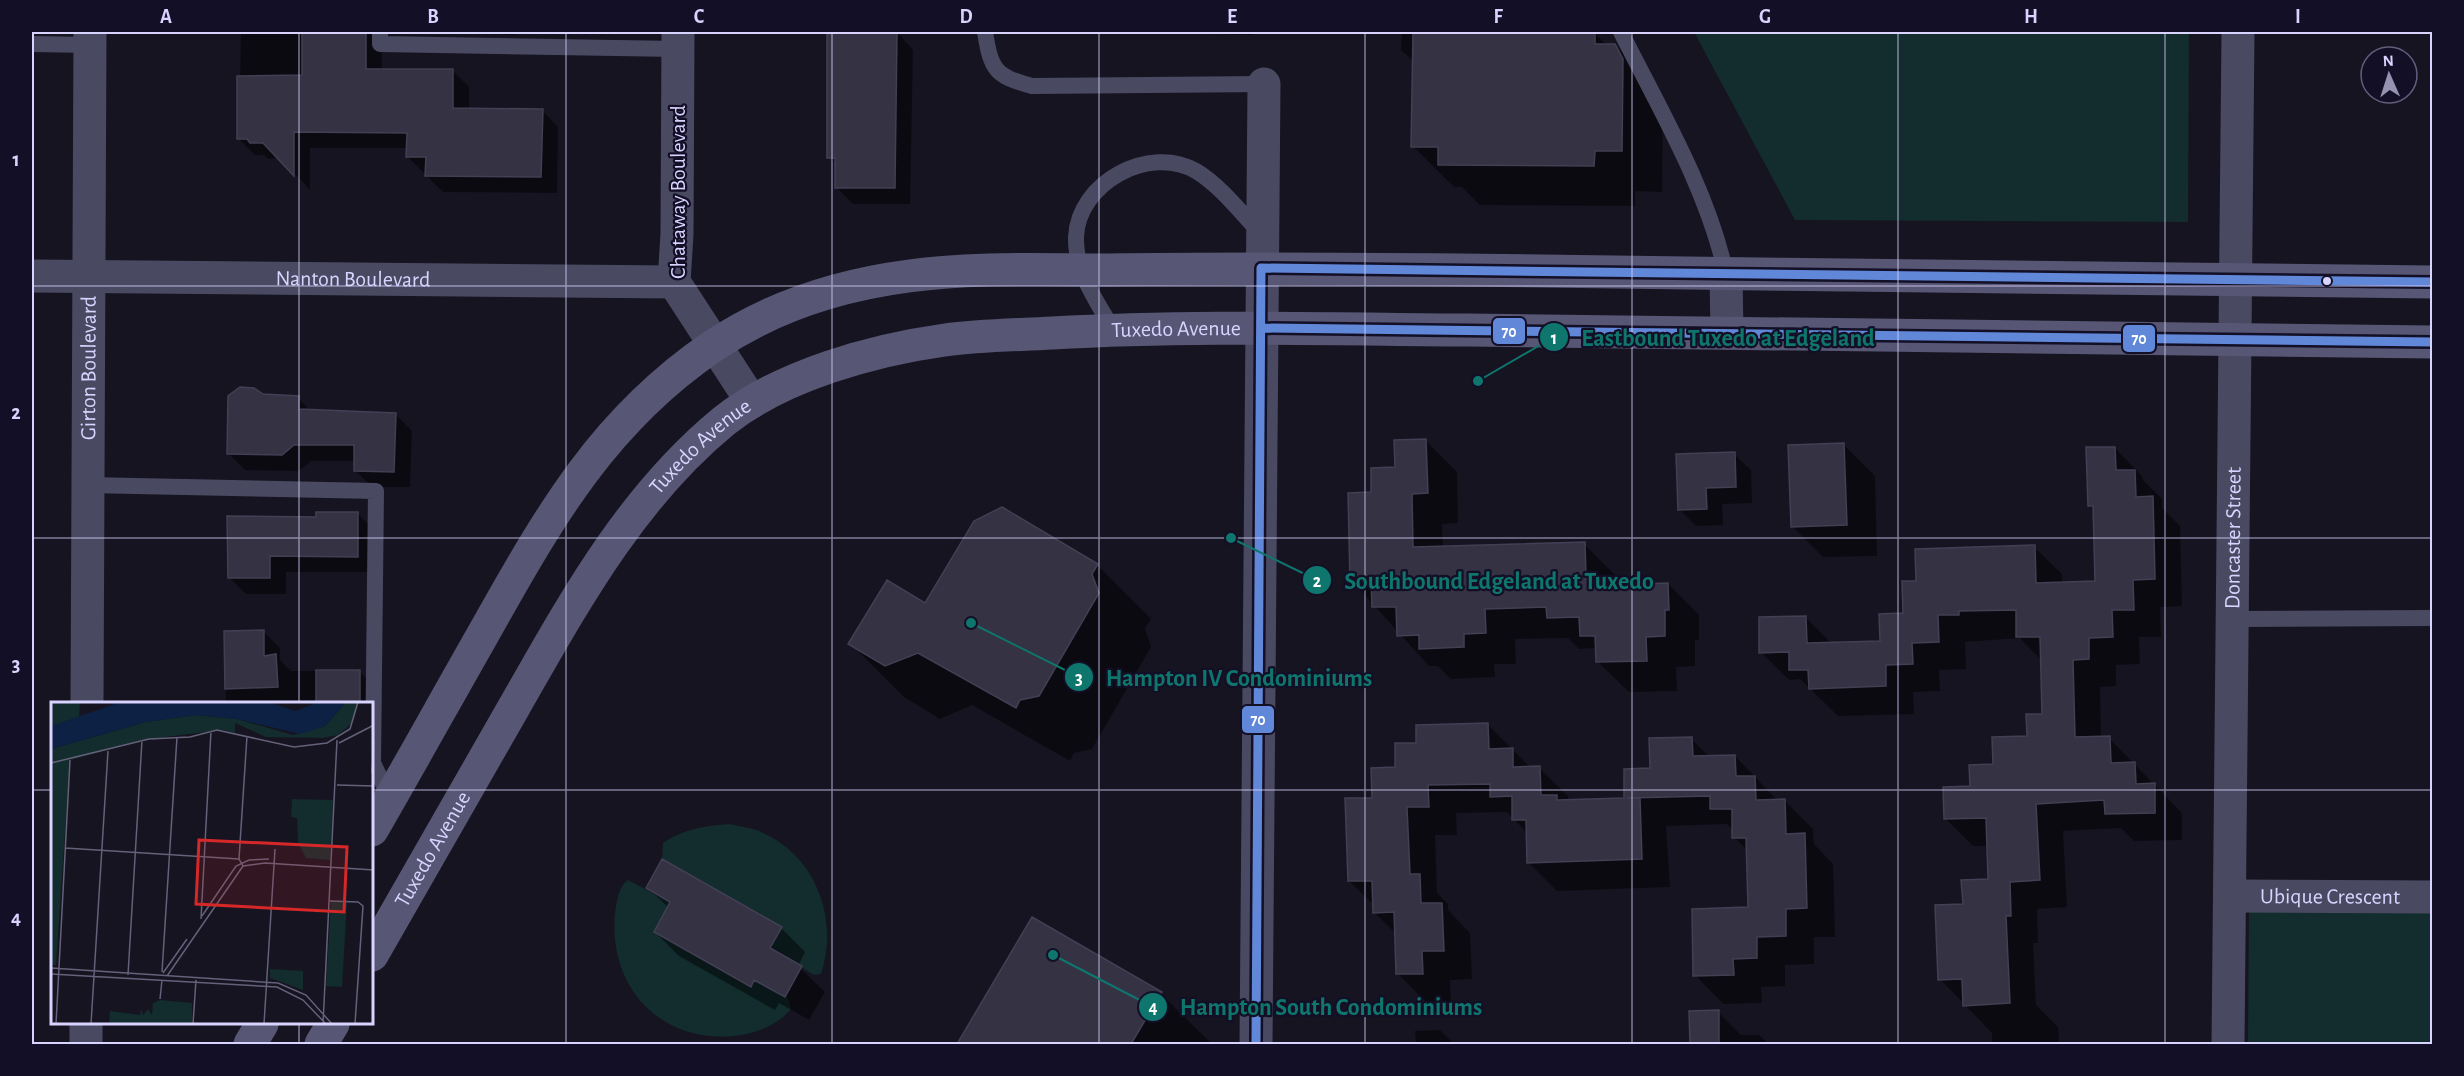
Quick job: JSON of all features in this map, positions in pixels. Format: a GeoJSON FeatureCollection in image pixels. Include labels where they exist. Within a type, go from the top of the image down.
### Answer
{"type":"FeatureCollection","features":[{"type":"Feature","properties":{"kind":"main road"},"geometry":{"type":"LineString","coordinates":[[374,826],[521,567],[575,481],[603,443],[631,413],[714,345],[756,320],[801,301],[853,286],[909,276],[979,270],[1261,268],[2433,282]]}},
{"type":"Feature","properties":{"kind":"main road","name":"Tuxedo Avenue"},"geometry":{"type":"LineString","coordinates":[[374,952],[577,597],[616,536],[665,476],[725,420],[752,402],[808,375],[901,348],[951,339],[1113,330],[1261,328],[2433,342]]}},
{"type":"Feature","properties":{"kind":"main road"},"geometry":{"type":"LineString","coordinates":[[250,1044],[261,1025]]}},
{"type":"Feature","properties":{"kind":"main road"},"geometry":{"type":"LineString","coordinates":[[321,1044],[332,1025]]}},
{"type":"Feature","properties":{"kind":"street","name":"Doncaster Street"},"geometry":{"type":"LineString","coordinates":[[2228,1044],[2238,32]]}},
{"type":"Feature","properties":{"kind":"street","name":"Girton Boulevard"},"geometry":{"type":"LineString","coordinates":[[87,702],[90,38]]}},
{"type":"Feature","properties":{"kind":"street","name":"Chataway Boulevard"},"geometry":{"type":"LineString","coordinates":[[678,40],[677,234],[674,282],[752,402]]}},
{"type":"Feature","properties":{"kind":"street"},"geometry":{"type":"LineString","coordinates":[[1256,1044],[1264,84]]}},
{"type":"Feature","properties":{"kind":"street"},"geometry":{"type":"LineString","coordinates":[[1726,274],[1727,333]]}},
{"type":"Feature","properties":{"kind":"street","name":"Nanton Boulevard"},"geometry":{"type":"LineString","coordinates":[[32,276],[674,282]]}},
{"type":"Feature","properties":{"kind":"street","name":"Ubique Crescent"},"geometry":{"type":"LineString","coordinates":[[2230,896],[2433,897]]}},
{"type":"Feature","properties":{"kind":"street"},"geometry":{"type":"LineString","coordinates":[[86,1025],[86,1044]]}},
{"type":"Feature","properties":{"kind":"lane"},"geometry":{"type":"LineString","coordinates":[[380,32],[380,44],[678,40]]}},
{"type":"Feature","properties":{"kind":"lane"},"geometry":{"type":"LineString","coordinates":[[984,32],[989,60],[1005,79],[1032,86],[1264,84]]}},
{"type":"Feature","properties":{"kind":"lane"},"geometry":{"type":"LineString","coordinates":[[1620,32],[1704,201],[1718,238],[1726,274]]}},
{"type":"Feature","properties":{"kind":"lane"},"geometry":{"type":"LineString","coordinates":[[32,44],[90,38]]}},
{"type":"Feature","properties":{"kind":"lane"},"geometry":{"type":"LineString","coordinates":[[1113,330],[1080,270],[1076,238],[1079,219],[1086,202],[1105,183],[1142,164],[1172,163],[1194,170],[1210,181],[1262,236]]}},
{"type":"Feature","properties":{"kind":"lane"},"geometry":{"type":"LineString","coordinates":[[87,485],[376,490],[374,702]]}},
{"type":"Feature","properties":{"kind":"lane"},"geometry":{"type":"LineString","coordinates":[[2232,619],[2433,618]]}},
{"type":"Feature","properties":{"kind":"lane"},"geometry":{"type":"LineString","coordinates":[[374,765],[390,798]]}},
{"type":"Feature","properties":{"kind":"green space"},"geometry":{"type":"Polygon","coordinates":[[[1694,32],[2189,32],[2188,222],[1795,220],[1694,32]]]}},
{"type":"Feature","properties":{"kind":"green space"},"geometry":{"type":"Polygon","coordinates":[[[729,824],[756,830],[776,840],[793,853],[807,870],[817,888],[824,909],[827,930],[826,952],[821,974],[814,975],[770,948],[782,927],[662,859],[663,843],[671,838],[694,829],[729,824]]]}},
{"type":"Feature","properties":{"kind":"green space"},"geometry":{"type":"Polygon","coordinates":[[[628,880],[670,902],[654,932],[750,987],[754,980],[788,998],[791,1009],[780,1020],[766,1028],[734,1036],[707,1036],[683,1030],[662,1019],[644,1004],[630,986],[620,964],[615,940],[615,913],[620,890],[628,880]]]}},
{"type":"Feature","properties":{"kind":"green space"},"geometry":{"type":"Polygon","coordinates":[[[2249,910],[2432,910],[2432,1044],[2248,1044],[2249,910]]]}},
{"type":"Feature","properties":{"kind":"building"},"geometry":{"type":"Polygon","coordinates":[[[302,32],[366,32],[366,69],[453,69],[453,108],[543,109],[541,177],[425,176],[426,157],[406,157],[407,133],[294,132],[294,176],[263,143],[250,143],[247,139],[237,139],[237,76],[302,75],[302,32]]]}},
{"type":"Feature","properties":{"kind":"building"},"geometry":{"type":"Polygon","coordinates":[[[827,32],[897,32],[895,188],[835,188],[835,158],[827,158],[827,32]]]}},
{"type":"Feature","properties":{"kind":"building"},"geometry":{"type":"Polygon","coordinates":[[[1413,32],[1595,32],[1595,44],[1615,44],[1623,59],[1622,151],[1595,151],[1594,166],[1438,165],[1438,147],[1411,147],[1413,32]]]}},
{"type":"Feature","properties":{"kind":"building"},"geometry":{"type":"Polygon","coordinates":[[[240,387],[254,388],[263,394],[299,396],[299,409],[396,413],[394,472],[354,471],[354,445],[294,445],[282,455],[227,454],[228,396],[240,387]]]}},
{"type":"Feature","properties":{"kind":"building"},"geometry":{"type":"Polygon","coordinates":[[[1426,439],[1428,493],[1412,494],[1413,547],[1585,542],[1586,579],[1605,579],[1605,585],[1668,583],[1669,610],[1665,610],[1665,636],[1646,637],[1647,661],[1596,662],[1595,636],[1580,636],[1579,617],[1547,618],[1546,607],[1485,609],[1486,633],[1464,634],[1464,647],[1419,649],[1419,635],[1397,636],[1396,607],[1372,607],[1371,580],[1350,581],[1348,493],[1371,492],[1371,468],[1395,467],[1394,440],[1426,439]]]}},
{"type":"Feature","properties":{"kind":"building"},"geometry":{"type":"Polygon","coordinates":[[[1844,443],[1847,525],[1791,527],[1788,445],[1844,443]]]}},
{"type":"Feature","properties":{"kind":"building"},"geometry":{"type":"Polygon","coordinates":[[[2086,447],[2115,447],[2116,470],[2135,470],[2136,497],[2153,496],[2155,579],[2133,580],[2134,610],[2112,610],[2113,637],[2089,638],[2089,659],[2073,660],[2075,737],[2110,736],[2111,763],[2135,762],[2136,784],[2155,783],[2155,813],[2105,814],[2104,800],[2036,804],[2040,880],[2010,882],[2011,916],[2006,916],[2010,1003],[1963,1006],[1962,979],[1938,980],[1935,905],[1963,904],[1961,880],[1988,879],[1986,818],[1944,819],[1943,787],[1970,786],[1969,765],[1993,764],[1992,737],[2027,736],[2026,714],[2042,714],[2040,637],[2016,637],[2016,610],[1959,611],[1959,615],[1938,615],[1939,642],[1912,643],[1913,664],[1886,665],[1886,686],[1809,689],[1808,670],[1789,670],[1789,652],[1759,653],[1759,617],[1806,616],[1807,643],[1880,641],[1879,614],[1903,613],[1902,581],[1916,581],[1915,549],[2035,545],[2036,583],[2095,581],[2093,506],[2088,506],[2086,447]]]}},
{"type":"Feature","properties":{"kind":"building"},"geometry":{"type":"Polygon","coordinates":[[[1735,452],[1736,487],[1706,488],[1707,509],[1678,510],[1676,454],[1735,452]]]}},
{"type":"Feature","properties":{"kind":"building"},"geometry":{"type":"Polygon","coordinates":[[[1002,507],[1098,564],[1092,574],[1099,593],[1039,696],[1020,700],[1016,708],[918,653],[885,666],[848,644],[887,580],[925,603],[974,521],[1002,507]]]}},
{"type":"Feature","properties":{"kind":"building"},"geometry":{"type":"Polygon","coordinates":[[[316,512],[358,512],[358,557],[270,556],[270,578],[228,578],[227,516],[316,517],[316,512]]]}},
{"type":"Feature","properties":{"kind":"building"},"geometry":{"type":"Polygon","coordinates":[[[264,630],[264,656],[276,654],[278,687],[225,689],[224,631],[264,630]]]}},
{"type":"Feature","properties":{"kind":"building"},"geometry":{"type":"Polygon","coordinates":[[[316,670],[360,670],[360,702],[316,702],[316,670]]]}},
{"type":"Feature","properties":{"kind":"building"},"geometry":{"type":"Polygon","coordinates":[[[1488,723],[1489,749],[1513,748],[1513,767],[1540,766],[1541,795],[1557,795],[1557,800],[1624,798],[1624,769],[1650,768],[1649,738],[1692,737],[1693,756],[1735,755],[1736,776],[1755,776],[1756,800],[1785,799],[1786,834],[1805,833],[1807,908],[1786,909],[1786,936],[1757,937],[1757,958],[1733,959],[1734,975],[1693,976],[1692,909],[1748,907],[1746,838],[1732,838],[1732,809],[1710,809],[1710,796],[1627,798],[1640,798],[1642,859],[1527,863],[1526,820],[1512,820],[1512,796],[1490,797],[1490,784],[1428,785],[1429,807],[1407,807],[1410,874],[1420,874],[1421,903],[1442,903],[1444,951],[1422,951],[1423,974],[1396,974],[1394,912],[1373,913],[1372,881],[1348,881],[1345,798],[1372,798],[1371,768],[1395,767],[1395,743],[1416,743],[1416,725],[1488,723]]]}},
{"type":"Feature","properties":{"kind":"building"},"geometry":{"type":"Polygon","coordinates":[[[662,859],[782,927],[770,948],[802,966],[785,997],[754,980],[751,987],[654,932],[670,902],[646,888],[662,859]]]}},
{"type":"Feature","properties":{"kind":"building"},"geometry":{"type":"Polygon","coordinates":[[[1032,917],[1162,992],[1131,1044],[957,1044],[1032,917]]]}},
{"type":"Feature","properties":{"kind":"building"},"geometry":{"type":"Polygon","coordinates":[[[1719,1010],[1719,1044],[1690,1044],[1689,1011],[1719,1010]]]}},
{"type":"Feature","properties":{"kind":"transit line","name":"70"},"geometry":{"type":"LineString","coordinates":[[1256,1044],[1261,268],[2432,282]]}},
{"type":"Feature","properties":{"kind":"transit line","name":"70"},"geometry":{"type":"LineString","coordinates":[[1261,328],[2432,342]]}},
{"type":"Feature","properties":{"kind":"place","name":"Eastbound Tuxedo at Edgeland"},"geometry":{"type":"Point","coordinates":[1478,381]}},
{"type":"Feature","properties":{"kind":"place","name":"Southbound Edgeland at Tuxedo"},"geometry":{"type":"Point","coordinates":[1231,538]}},
{"type":"Feature","properties":{"kind":"place","name":"Hampton IV Condominiums"},"geometry":{"type":"Point","coordinates":[971,623]}},
{"type":"Feature","properties":{"kind":"place","name":"Hampton South Condominiums"},"geometry":{"type":"Point","coordinates":[1053,955]}}]}
